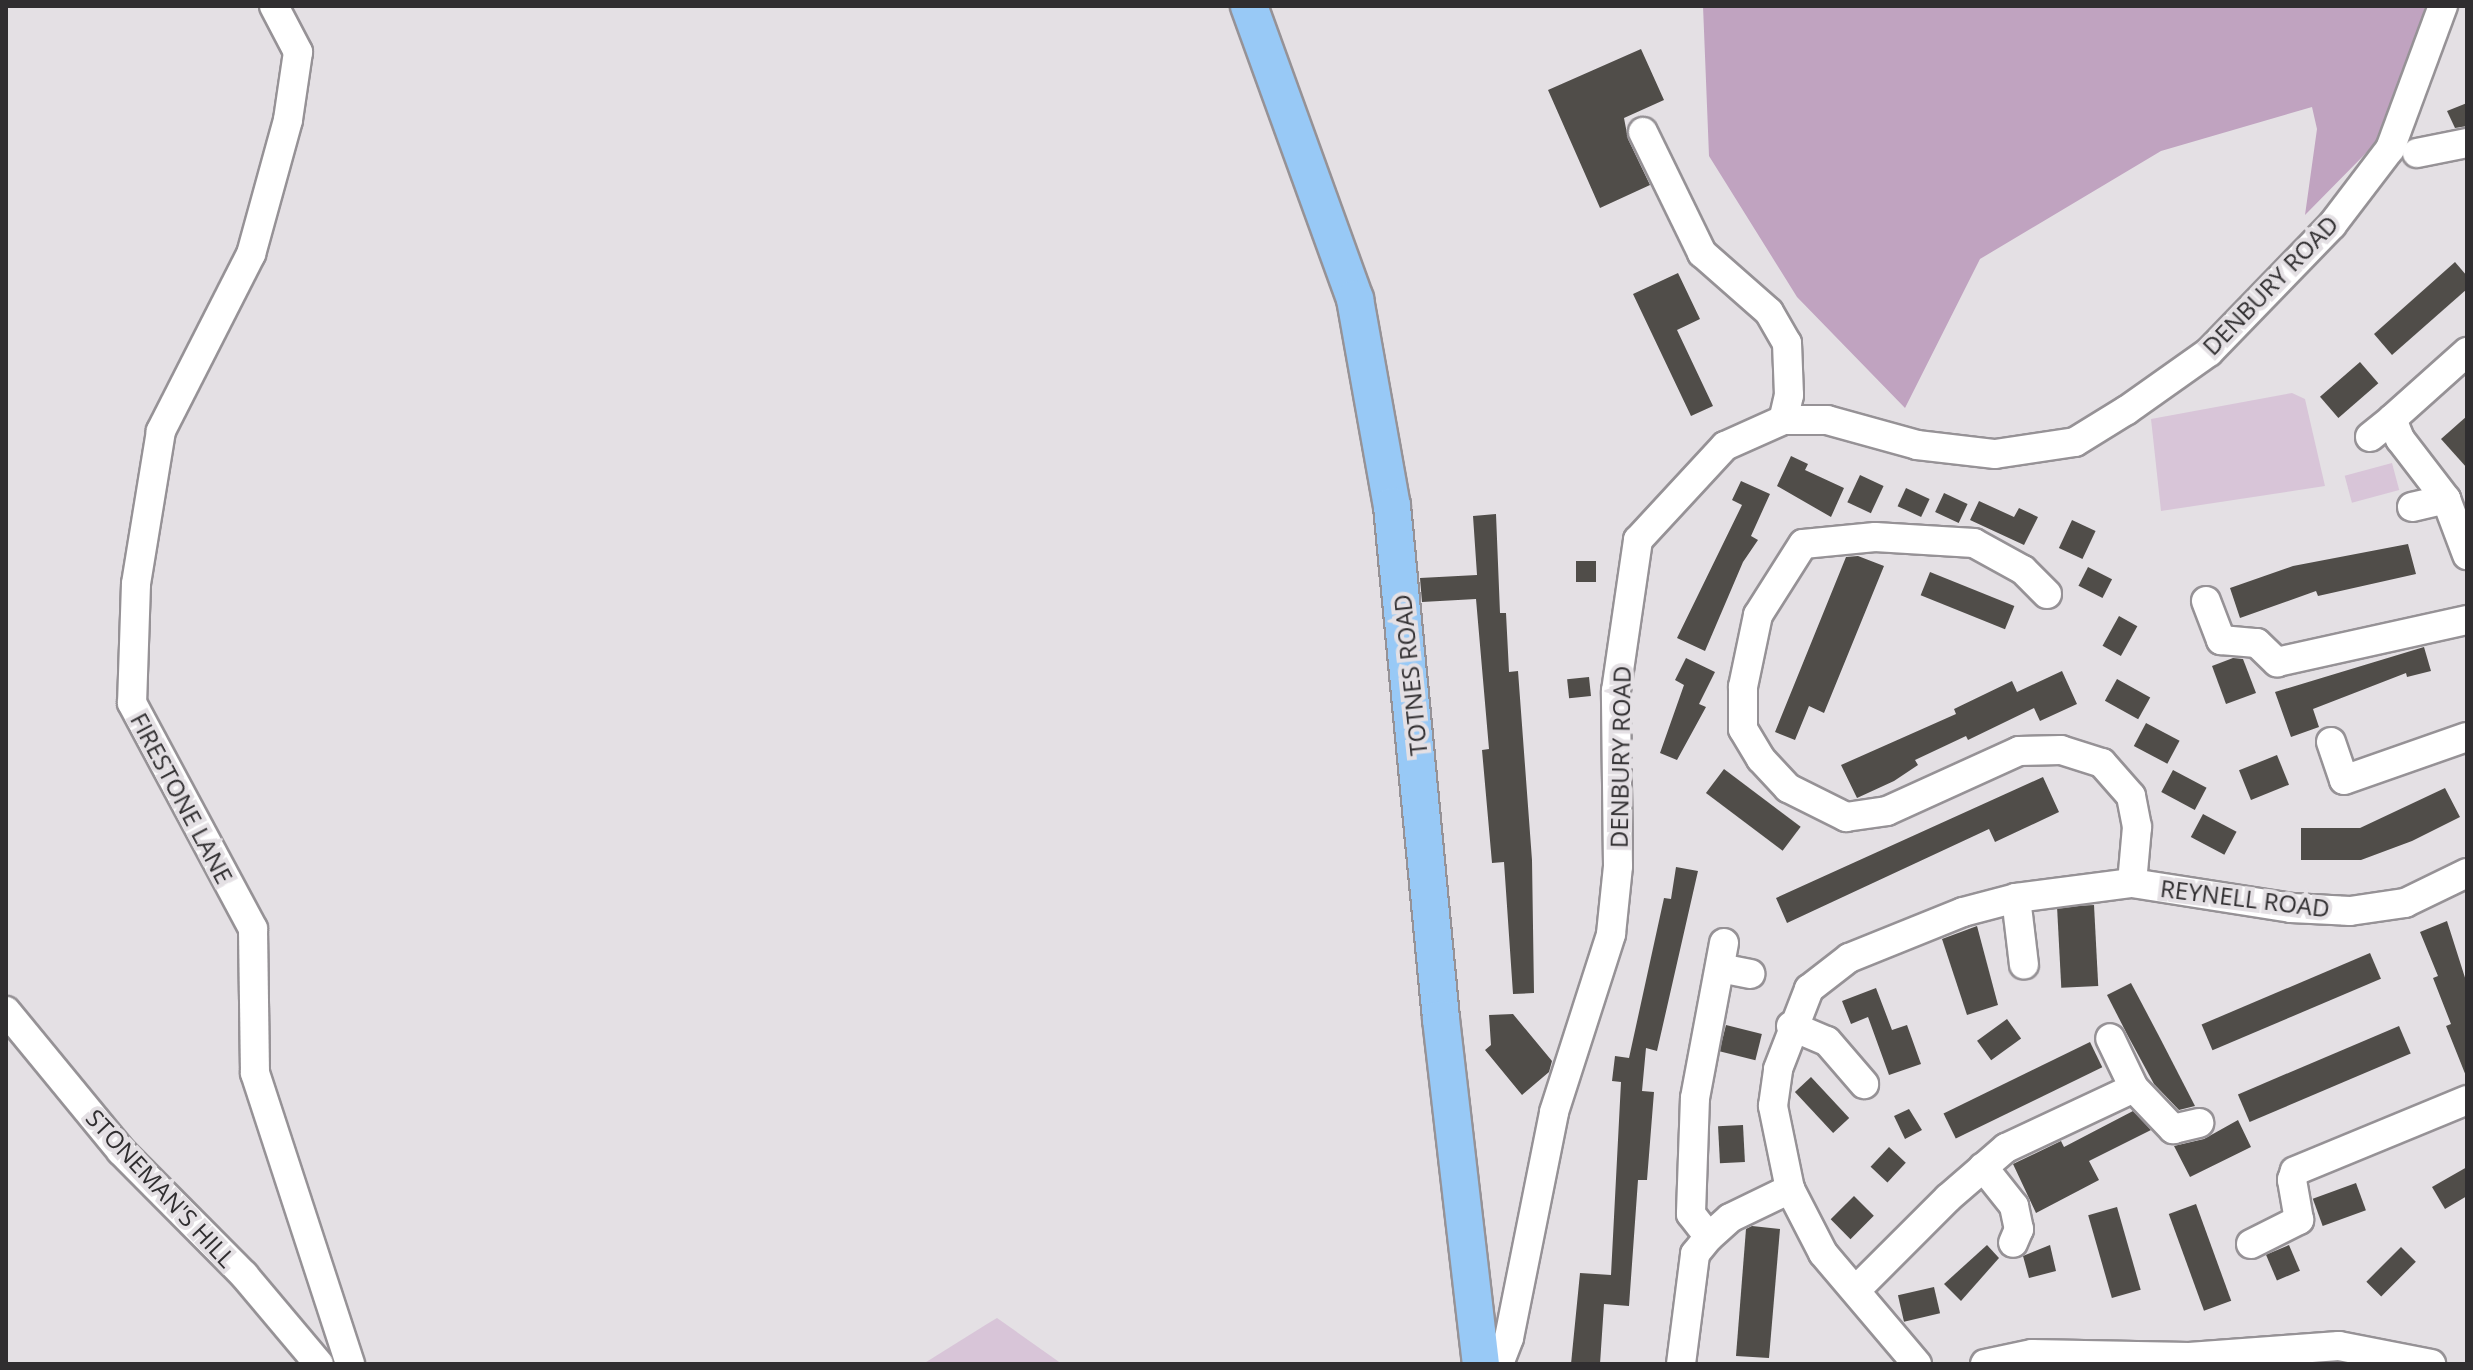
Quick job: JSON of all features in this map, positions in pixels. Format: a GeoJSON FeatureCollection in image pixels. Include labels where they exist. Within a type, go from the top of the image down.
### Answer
{"type":"FeatureCollection","features":[{"type":"Feature","properties":{"kind":"main road","name":"TOTNES ROAD"},"geometry":{"type":"LineString","coordinates":[[1249,6],[1355,299],[1392,506],[1441,1019],[1481,1364]]}},
{"type":"Feature","properties":{"kind":"street","name":"FIRESTONE LANE"},"geometry":{"type":"LineString","coordinates":[[274,6],[298,52],[288,120],[251,254],[161,431],[136,584],[132,703],[253,929],[255,1073],[350,1364]]}},
{"type":"Feature","properties":{"kind":"street","name":"DENBURY ROAD"},"geometry":{"type":"LineString","coordinates":[[1499,1364],[1509,1338],[1554,1112],[1611,934],[1618,866],[1616,691],[1638,540],[1725,446],[1783,420],[1827,420],[1917,445],[1995,454],[2075,442],[2127,410],[2209,352],[2332,225],[2390,149],[2443,6]]}},
{"type":"Feature","properties":{"kind":"street"},"geometry":{"type":"LineString","coordinates":[[1643,132],[1702,253],[1769,312],[1787,343],[1789,395],[1783,420]]}},
{"type":"Feature","properties":{"kind":"street"},"geometry":{"type":"LineString","coordinates":[[2417,153],[2467,143]]}},
{"type":"Feature","properties":{"kind":"street"},"geometry":{"type":"LineString","coordinates":[[2370,437],[2467,352]]}},
{"type":"Feature","properties":{"kind":"street"},"geometry":{"type":"LineString","coordinates":[[2392,419],[2400,439],[2446,499],[2467,555]]}},
{"type":"Feature","properties":{"kind":"street"},"geometry":{"type":"LineString","coordinates":[[2412,507],[2446,499]]}},
{"type":"Feature","properties":{"kind":"street"},"geometry":{"type":"LineString","coordinates":[[2047,594],[2023,570],[1974,543],[1875,537],[1803,544],[1758,615],[1743,687],[1743,729],[1761,759],[1788,788],[1846,817],[1887,811],[2019,751],[2061,750],[2102,763],[2131,796],[2137,827],[2132,883]]}},
{"type":"Feature","properties":{"kind":"street"},"geometry":{"type":"LineString","coordinates":[[2206,601],[2221,640],[2257,643],[2277,662],[2467,620]]}},
{"type":"Feature","properties":{"kind":"street"},"geometry":{"type":"LineString","coordinates":[[2331,742],[2344,780],[2467,737]]}},
{"type":"Feature","properties":{"kind":"street","name":"REYNELL ROAD"},"geometry":{"type":"LineString","coordinates":[[1917,1364],[1823,1253],[1790,1189],[1773,1106],[1791,1026],[1809,989],[1849,958],[1963,912],[2016,898],[2132,883],[2291,908],[2350,911],[2405,903],[2467,873]]}},
{"type":"Feature","properties":{"kind":"street"},"geometry":{"type":"LineString","coordinates":[[2016,898],[2024,965]]}},
{"type":"Feature","properties":{"kind":"street"},"geometry":{"type":"LineString","coordinates":[[1709,1237],[1688,1201],[1695,1098],[1722,956],[1750,974]]}},
{"type":"Feature","properties":{"kind":"street","name":"STONEMAN'S HILL"},"geometry":{"type":"LineString","coordinates":[[6,1011],[121,1151],[244,1275],[319,1364]]}},
{"type":"Feature","properties":{"kind":"street"},"geometry":{"type":"LineString","coordinates":[[1791,1026],[1827,1041],[1864,1084]]}},
{"type":"Feature","properties":{"kind":"street"},"geometry":{"type":"LineString","coordinates":[[2110,1038],[2134,1088],[2173,1129],[2199,1123]]}},
{"type":"Feature","properties":{"kind":"street"},"geometry":{"type":"LineString","coordinates":[[1856,1290],[2006,1148],[2134,1088]]}},
{"type":"Feature","properties":{"kind":"street"},"geometry":{"type":"LineString","coordinates":[[2251,1244],[2299,1220],[2292,1180],[2295,1171],[2467,1100]]}},
{"type":"Feature","properties":{"kind":"street"},"geometry":{"type":"LineString","coordinates":[[1983,1167],[2014,1206],[2019,1229],[2013,1243]]}},
{"type":"Feature","properties":{"kind":"street"},"geometry":{"type":"LineString","coordinates":[[1683,1363],[1689,1286],[1695,1254],[1730,1218],[1790,1189]]}},
{"type":"Feature","properties":{"kind":"street"},"geometry":{"type":"LineString","coordinates":[[1985,1364],[2032,1354],[2189,1357],[2381,1350],[2431,1364]]}},
{"type":"Feature","properties":{"kind":"shaded area"},"geometry":{"type":"Polygon","coordinates":[[[1703,6],[2425,6],[2402,102],[2370,149],[2305,215],[2317,129],[2312,107],[2161,151],[1980,259],[1905,408],[1797,297],[1709,156],[1703,6]]]}},
{"type":"Feature","properties":{"kind":"shaded area"},"geometry":{"type":"Polygon","coordinates":[[[2292,393],[2305,399],[2325,486],[2161,511],[2151,419],[2292,393]]]}},
{"type":"Feature","properties":{"kind":"shaded area"},"geometry":{"type":"Polygon","coordinates":[[[2392,463],[2399,490],[2352,503],[2345,476],[2392,463]]]}},
{"type":"Feature","properties":{"kind":"shaded area"},"geometry":{"type":"Polygon","coordinates":[[[997,1318],[1062,1364],[923,1364],[987,1324],[997,1318]]]}},
{"type":"Feature","properties":{"kind":"building"},"geometry":{"type":"Polygon","coordinates":[[[1641,49],[1664,100],[1624,118],[1628,139],[1650,185],[1600,208],[1548,90],[1641,49]]]}},
{"type":"Feature","properties":{"kind":"building"},"geometry":{"type":"Polygon","coordinates":[[[2467,103],[2467,126],[2455,128],[2447,111],[2467,103]]]}},
{"type":"Feature","properties":{"kind":"building"},"geometry":{"type":"Polygon","coordinates":[[[2455,262],[2467,276],[2467,289],[2392,355],[2374,334],[2455,262]]]}},
{"type":"Feature","properties":{"kind":"building"},"geometry":{"type":"Polygon","coordinates":[[[1678,273],[1700,319],[1677,330],[1713,406],[1691,416],[1633,294],[1678,273]]]}},
{"type":"Feature","properties":{"kind":"building"},"geometry":{"type":"Polygon","coordinates":[[[2360,362],[2378,383],[2338,418],[2320,397],[2360,362]]]}},
{"type":"Feature","properties":{"kind":"building"},"geometry":{"type":"Polygon","coordinates":[[[2467,416],[2467,468],[2441,439],[2467,416]]]}},
{"type":"Feature","properties":{"kind":"building"},"geometry":{"type":"Polygon","coordinates":[[[1791,456],[1808,464],[1805,470],[1844,488],[1831,517],[1777,486],[1791,456]]]}},
{"type":"Feature","properties":{"kind":"building"},"geometry":{"type":"Polygon","coordinates":[[[1860,475],[1884,486],[1871,513],[1847,502],[1860,475]]]}},
{"type":"Feature","properties":{"kind":"building"},"geometry":{"type":"Polygon","coordinates":[[[1741,481],[1770,494],[1751,536],[1758,540],[1743,562],[1705,651],[1677,638],[1742,505],[1732,500],[1741,481]]]}},
{"type":"Feature","properties":{"kind":"building"},"geometry":{"type":"Polygon","coordinates":[[[1906,488],[1930,499],[1921,517],[1898,506],[1906,488]]]}},
{"type":"Feature","properties":{"kind":"building"},"geometry":{"type":"Polygon","coordinates":[[[1944,493],[1968,504],[1959,523],[1935,512],[1944,493]]]}},
{"type":"Feature","properties":{"kind":"building"},"geometry":{"type":"Polygon","coordinates":[[[1979,501],[2014,517],[2019,508],[2038,517],[2024,545],[1970,520],[1979,501]]]}},
{"type":"Feature","properties":{"kind":"building"},"geometry":{"type":"Polygon","coordinates":[[[1496,514],[1500,613],[1506,613],[1509,672],[1518,671],[1532,860],[1534,993],[1513,994],[1504,862],[1492,863],[1482,750],[1489,749],[1476,599],[1422,602],[1420,578],[1477,575],[1473,516],[1496,514]]]}},
{"type":"Feature","properties":{"kind":"building"},"geometry":{"type":"Polygon","coordinates":[[[2072,520],[2096,531],[2082,559],[2059,548],[2072,520]]]}},
{"type":"Feature","properties":{"kind":"building"},"geometry":{"type":"Polygon","coordinates":[[[2408,544],[2416,574],[2318,596],[2316,591],[2240,618],[2230,588],[2293,566],[2408,544]]]}},
{"type":"Feature","properties":{"kind":"building"},"geometry":{"type":"Polygon","coordinates":[[[1858,556],[1884,566],[1824,713],[1809,706],[1795,740],[1775,732],[1846,557],[1858,556]]]}},
{"type":"Feature","properties":{"kind":"building"},"geometry":{"type":"Polygon","coordinates":[[[1576,561],[1596,561],[1596,582],[1576,582],[1576,561]]]}},
{"type":"Feature","properties":{"kind":"building"},"geometry":{"type":"Polygon","coordinates":[[[2088,567],[2112,579],[2103,598],[2078,586],[2088,567]]]}},
{"type":"Feature","properties":{"kind":"building"},"geometry":{"type":"Polygon","coordinates":[[[1930,572],[2014,606],[2005,629],[1921,595],[1930,572]]]}},
{"type":"Feature","properties":{"kind":"building"},"geometry":{"type":"Polygon","coordinates":[[[2119,616],[2137,626],[2121,656],[2103,646],[2119,616]]]}},
{"type":"Feature","properties":{"kind":"building"},"geometry":{"type":"Polygon","coordinates":[[[2424,647],[2431,671],[2407,677],[2406,673],[2313,709],[2319,727],[2291,737],[2275,692],[2424,647]]]}},
{"type":"Feature","properties":{"kind":"building"},"geometry":{"type":"Polygon","coordinates":[[[1686,658],[1715,672],[1699,704],[1706,707],[1677,760],[1660,753],[1684,685],[1675,680],[1686,658]]]}},
{"type":"Feature","properties":{"kind":"building"},"geometry":{"type":"Polygon","coordinates":[[[2233,658],[2243,659],[2256,693],[2226,704],[2212,666],[2233,658]]]}},
{"type":"Feature","properties":{"kind":"building"},"geometry":{"type":"Polygon","coordinates":[[[2062,671],[2077,704],[2040,721],[2034,708],[1968,740],[1966,736],[1915,760],[1918,765],[1894,781],[1857,798],[1841,765],[1956,714],[1954,709],[2012,681],[2017,692],[2062,671]]]}},
{"type":"Feature","properties":{"kind":"building"},"geometry":{"type":"Polygon","coordinates":[[[1589,677],[1591,696],[1569,698],[1567,679],[1589,677]]]}},
{"type":"Feature","properties":{"kind":"building"},"geometry":{"type":"Polygon","coordinates":[[[2117,679],[2150,697],[2138,719],[2105,701],[2117,679]]]}},
{"type":"Feature","properties":{"kind":"building"},"geometry":{"type":"Polygon","coordinates":[[[2146,723],[2180,741],[2167,764],[2134,746],[2146,723]]]}},
{"type":"Feature","properties":{"kind":"building"},"geometry":{"type":"Polygon","coordinates":[[[2277,755],[2289,785],[2251,800],[2239,770],[2277,755]]]}},
{"type":"Feature","properties":{"kind":"building"},"geometry":{"type":"Polygon","coordinates":[[[1724,769],[1801,827],[1783,851],[1706,793],[1724,769]]]}},
{"type":"Feature","properties":{"kind":"building"},"geometry":{"type":"Polygon","coordinates":[[[2173,770],[2207,788],[2195,810],[2161,792],[2173,770]]]}},
{"type":"Feature","properties":{"kind":"building"},"geometry":{"type":"Polygon","coordinates":[[[2043,777],[2059,812],[1995,842],[1989,829],[1787,923],[1776,898],[2043,777]]]}},
{"type":"Feature","properties":{"kind":"building"},"geometry":{"type":"Polygon","coordinates":[[[2445,788],[2460,817],[2412,841],[2361,860],[2301,860],[2301,828],[2360,828],[2445,788]]]}},
{"type":"Feature","properties":{"kind":"building"},"geometry":{"type":"Polygon","coordinates":[[[2203,814],[2237,832],[2224,855],[2191,837],[2203,814]]]}},
{"type":"Feature","properties":{"kind":"building"},"geometry":{"type":"Polygon","coordinates":[[[1676,867],[1698,871],[1657,1051],[1646,1048],[1642,1091],[1654,1092],[1647,1180],[1638,1180],[1629,1306],[1604,1304],[1600,1364],[1571,1364],[1580,1273],[1611,1275],[1621,1082],[1612,1081],[1615,1056],[1629,1058],[1664,898],[1671,899],[1676,867]]]}},
{"type":"Feature","properties":{"kind":"building"},"geometry":{"type":"Polygon","coordinates":[[[2094,905],[2098,986],[2061,988],[2057,907],[2094,905]]]}},
{"type":"Feature","properties":{"kind":"building"},"geometry":{"type":"Polygon","coordinates":[[[2447,921],[2467,984],[2466,1076],[2446,1026],[2451,1024],[2433,978],[2438,976],[2420,932],[2447,921]]]}},
{"type":"Feature","properties":{"kind":"building"},"geometry":{"type":"Polygon","coordinates":[[[1977,926],[1998,1005],[1967,1015],[1942,939],[1977,926]]]}},
{"type":"Feature","properties":{"kind":"building"},"geometry":{"type":"Polygon","coordinates":[[[2370,953],[2381,979],[2212,1050],[2202,1025],[2370,953]]]}},
{"type":"Feature","properties":{"kind":"building"},"geometry":{"type":"Polygon","coordinates":[[[2131,983],[2195,1106],[2179,1110],[2154,1084],[2128,1036],[2107,995],[2131,983]]]}},
{"type":"Feature","properties":{"kind":"building"},"geometry":{"type":"Polygon","coordinates":[[[1876,988],[1892,1030],[1907,1025],[1921,1064],[1889,1075],[1868,1017],[1851,1024],[1842,1001],[1876,988]]]}},
{"type":"Feature","properties":{"kind":"building"},"geometry":{"type":"Polygon","coordinates":[[[1513,1014],[1552,1061],[1549,1072],[1522,1095],[1485,1050],[1491,1045],[1489,1015],[1513,1014]]]}},
{"type":"Feature","properties":{"kind":"building"},"geometry":{"type":"Polygon","coordinates":[[[2007,1019],[2021,1038],[1991,1060],[1977,1041],[2007,1019]]]}},
{"type":"Feature","properties":{"kind":"building"},"geometry":{"type":"Polygon","coordinates":[[[1726,1025],[1762,1034],[1755,1060],[1719,1051],[1726,1025]]]}},
{"type":"Feature","properties":{"kind":"building"},"geometry":{"type":"Polygon","coordinates":[[[2399,1026],[2411,1054],[2250,1122],[2238,1094],[2399,1026]]]}},
{"type":"Feature","properties":{"kind":"building"},"geometry":{"type":"Polygon","coordinates":[[[2090,1042],[2102,1067],[1956,1139],[1943,1113],[2090,1042]]]}},
{"type":"Feature","properties":{"kind":"building"},"geometry":{"type":"Polygon","coordinates":[[[1811,1077],[1849,1118],[1833,1133],[1795,1092],[1811,1077]]]}},
{"type":"Feature","properties":{"kind":"building"},"geometry":{"type":"Polygon","coordinates":[[[1909,1109],[1922,1130],[1905,1139],[1894,1116],[1909,1109]]]}},
{"type":"Feature","properties":{"kind":"building"},"geometry":{"type":"Polygon","coordinates":[[[2133,1111],[2151,1130],[2089,1161],[2099,1180],[2036,1213],[2013,1164],[2061,1141],[2064,1147],[2133,1111]]]}},
{"type":"Feature","properties":{"kind":"building"},"geometry":{"type":"Polygon","coordinates":[[[2238,1120],[2251,1147],[2190,1177],[2174,1146],[2204,1139],[2238,1120]]]}},
{"type":"Feature","properties":{"kind":"building"},"geometry":{"type":"Polygon","coordinates":[[[1743,1125],[1745,1162],[1720,1163],[1718,1126],[1743,1125]]]}},
{"type":"Feature","properties":{"kind":"building"},"geometry":{"type":"Polygon","coordinates":[[[1889,1147],[1906,1163],[1887,1182],[1871,1167],[1889,1147]]]}},
{"type":"Feature","properties":{"kind":"building"},"geometry":{"type":"Polygon","coordinates":[[[2467,1167],[2467,1196],[2445,1209],[2432,1187],[2467,1167]]]}},
{"type":"Feature","properties":{"kind":"building"},"geometry":{"type":"Polygon","coordinates":[[[2356,1183],[2366,1210],[2323,1226],[2313,1199],[2356,1183]]]}},
{"type":"Feature","properties":{"kind":"building"},"geometry":{"type":"Polygon","coordinates":[[[1854,1196],[1874,1216],[1850,1239],[1831,1219],[1854,1196]]]}},
{"type":"Feature","properties":{"kind":"building"},"geometry":{"type":"Polygon","coordinates":[[[2196,1204],[2231,1301],[2204,1311],[2169,1214],[2196,1204]]]}},
{"type":"Feature","properties":{"kind":"building"},"geometry":{"type":"Polygon","coordinates":[[[2117,1207],[2141,1290],[2112,1298],[2088,1215],[2117,1207]]]}},
{"type":"Feature","properties":{"kind":"building"},"geometry":{"type":"Polygon","coordinates":[[[1752,1226],[1780,1229],[1769,1358],[1736,1356],[1746,1229],[1752,1226]]]}},
{"type":"Feature","properties":{"kind":"building"},"geometry":{"type":"Polygon","coordinates":[[[1987,1245],[1999,1258],[1961,1301],[1944,1284],[1987,1245]]]}},
{"type":"Feature","properties":{"kind":"building"},"geometry":{"type":"Polygon","coordinates":[[[2050,1245],[2056,1271],[2029,1278],[2023,1256],[2050,1245]]]}},
{"type":"Feature","properties":{"kind":"building"},"geometry":{"type":"Polygon","coordinates":[[[2289,1245],[2300,1271],[2277,1281],[2266,1255],[2289,1245]]]}},
{"type":"Feature","properties":{"kind":"building"},"geometry":{"type":"Polygon","coordinates":[[[2401,1247],[2416,1262],[2381,1296],[2366,1282],[2401,1247]]]}},
{"type":"Feature","properties":{"kind":"building"},"geometry":{"type":"Polygon","coordinates":[[[1934,1287],[1940,1313],[1904,1322],[1898,1295],[1934,1287]]]}}]}
